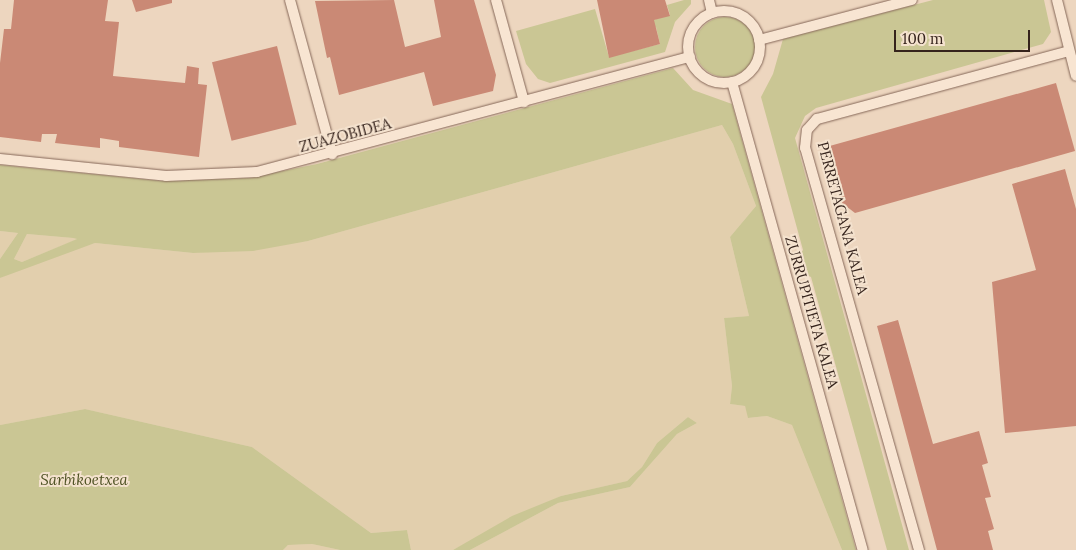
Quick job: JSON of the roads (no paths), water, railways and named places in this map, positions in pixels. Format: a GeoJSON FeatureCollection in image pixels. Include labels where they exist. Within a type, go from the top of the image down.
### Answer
{"type":"FeatureCollection","features":[{"type":"Feature","properties":{"kind":"street"},"geometry":{"type":"LineString","coordinates":[[290,0],[332,154]]}},
{"type":"Feature","properties":{"kind":"street"},"geometry":{"type":"LineString","coordinates":[[496,0],[524,102]]}},
{"type":"Feature","properties":{"kind":"street"},"geometry":{"type":"LineString","coordinates":[[709,0],[712,13]]}},
{"type":"Feature","properties":{"kind":"street"},"geometry":{"type":"LineString","coordinates":[[759,40],[912,0]]}},
{"type":"Feature","properties":{"kind":"street"},"geometry":{"type":"LineString","coordinates":[[1057,0],[1076,76]]}},
{"type":"Feature","properties":{"kind":"street"},"geometry":{"type":"LineString","coordinates":[[712,13],[738,13],[752,24],[759,40],[757,61],[742,78],[732,82],[706,78],[690,58],[692,30],[712,13]]}},
{"type":"Feature","properties":{"kind":"street","name":"PERRETAGANA KALEA"},"geometry":{"type":"LineString","coordinates":[[920,550],[805,148],[807,130],[817,119],[1069,51]]}},
{"type":"Feature","properties":{"kind":"street","name":"ZUAZOBIDEA"},"geometry":{"type":"LineString","coordinates":[[0,159],[166,176],[212,176],[257,172],[332,154],[690,58]]}},
{"type":"Feature","properties":{"kind":"street","name":"ZURRUPITIETA KALEA"},"geometry":{"type":"LineString","coordinates":[[732,82],[863,550]]}},
{"type":"Feature","properties":{"kind":"park label","name":"Sarbikoetxea"},"geometry":{"type":"Point","coordinates":[84,480]}}]}
